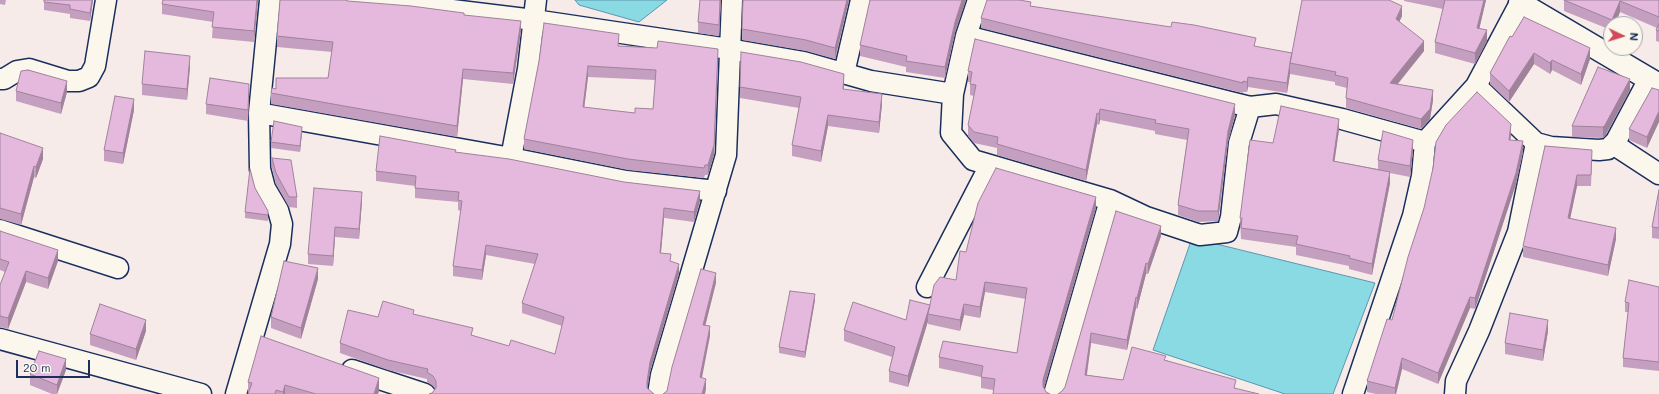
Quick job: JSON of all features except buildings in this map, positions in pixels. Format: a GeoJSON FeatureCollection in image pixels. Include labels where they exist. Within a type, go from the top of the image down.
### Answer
{"type":"FeatureCollection","features":[{"type":"Feature","properties":{"kind":"street"},"geometry":{"type":"LineString","coordinates":[[1,82],[17,71],[29,69],[68,81],[79,81],[89,77],[95,66],[106,0]]}},
{"type":"Feature","properties":{"kind":"street"},"geometry":{"type":"LineString","coordinates":[[236,394],[262,336],[280,244],[282,224],[278,210],[265,188],[260,168],[259,113],[270,0]]}},
{"type":"Feature","properties":{"kind":"street"},"geometry":{"type":"LineString","coordinates":[[349,0],[412,3],[729,49],[804,62],[871,81],[954,94]]}},
{"type":"Feature","properties":{"kind":"street"},"geometry":{"type":"LineString","coordinates":[[511,158],[528,69],[536,0]]}},
{"type":"Feature","properties":{"kind":"street"},"geometry":{"type":"LineString","coordinates":[[658,394],[661,375],[726,155],[732,0]]}},
{"type":"Feature","properties":{"kind":"street"},"geometry":{"type":"LineString","coordinates":[[844,73],[861,0]]}},
{"type":"Feature","properties":{"kind":"street"},"geometry":{"type":"LineString","coordinates":[[978,0],[966,36],[954,94],[951,133],[973,160],[1110,200],[1146,217],[1200,235],[1227,232],[1231,217],[1239,143],[1250,108]]}},
{"type":"Feature","properties":{"kind":"street"},"geometry":{"type":"LineString","coordinates":[[1353,394],[1413,216],[1422,176],[1425,142],[1476,86],[1520,2],[1654,82],[1616,141],[1608,149],[1599,150],[1551,147],[1536,143],[1476,86]]}},
{"type":"Feature","properties":{"kind":"street"},"geometry":{"type":"LineString","coordinates":[[966,36],[1250,108],[1276,104],[1342,118],[1425,142]]}},
{"type":"Feature","properties":{"kind":"street"},"geometry":{"type":"LineString","coordinates":[[259,113],[511,158],[626,181],[716,191]]}},
{"type":"Feature","properties":{"kind":"street"},"geometry":{"type":"LineString","coordinates":[[1455,394],[1456,381],[1479,331],[1518,232],[1536,143]]}},
{"type":"Feature","properties":{"kind":"street"},"geometry":{"type":"LineString","coordinates":[[1613,144],[1659,174]]}},
{"type":"Feature","properties":{"kind":"street"},"geometry":{"type":"LineString","coordinates":[[927,287],[990,165]]}},
{"type":"Feature","properties":{"kind":"street"},"geometry":{"type":"LineString","coordinates":[[1054,394],[1110,200]]}},
{"type":"Feature","properties":{"kind":"street"},"geometry":{"type":"LineString","coordinates":[[0,230],[118,268]]}},
{"type":"Feature","properties":{"kind":"street"},"geometry":{"type":"LineString","coordinates":[[0,339],[201,394]]}},
{"type":"Feature","properties":{"kind":"street"},"geometry":{"type":"LineString","coordinates":[[334,363],[425,394]]}},
{"type":"Feature","properties":{"kind":"water"},"geometry":{"type":"Polygon","coordinates":[[[575,0],[667,0],[639,22],[579,5],[575,0]]]}},
{"type":"Feature","properties":{"kind":"water"},"geometry":{"type":"Polygon","coordinates":[[[1192,238],[1375,283],[1333,394],[1285,394],[1153,350],[1192,238]]]}}]}
